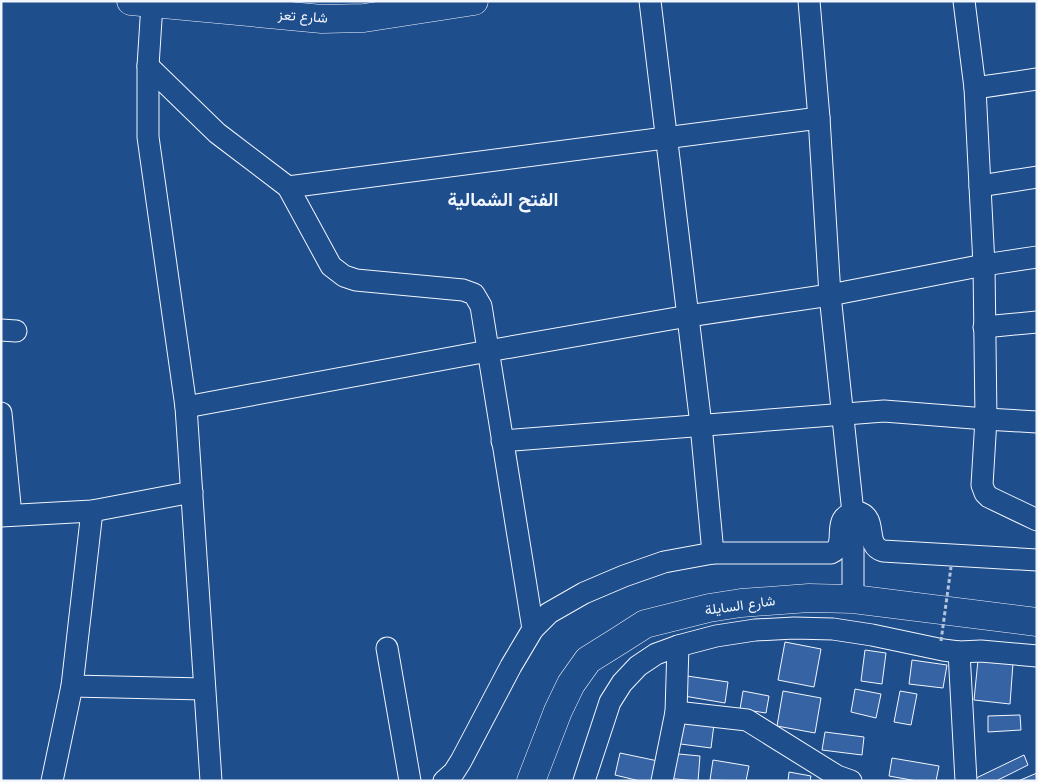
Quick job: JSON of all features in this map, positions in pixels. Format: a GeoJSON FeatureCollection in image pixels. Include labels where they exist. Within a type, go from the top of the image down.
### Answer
{"type":"FeatureCollection","features":[{"type":"Feature","properties":{"kind":"main road","name":"شارع تعز"},"geometry":{"type":"LineString","coordinates":[[141,2],[322,19],[363,9],[474,1]]}},
{"type":"Feature","properties":{"kind":"main road","name":"شارع السايلة"},"geometry":{"type":"LineString","coordinates":[[531,781],[558,711],[571,684],[588,660],[645,624],[709,608],[741,603],[809,598],[854,599],[1037,622]]}},
{"type":"Feature","properties":{"kind":"street"},"geometry":{"type":"LineString","coordinates":[[650,1],[668,138],[701,425],[713,553]]}},
{"type":"Feature","properties":{"kind":"street"},"geometry":{"type":"LineString","coordinates":[[809,1],[819,118],[830,295],[853,512],[854,599]]}},
{"type":"Feature","properties":{"kind":"street"},"geometry":{"type":"LineString","coordinates":[[964,1],[975,88],[984,265],[986,419],[982,485],[990,497],[1037,520]]}},
{"type":"Feature","properties":{"kind":"street"},"geometry":{"type":"LineString","coordinates":[[141,2],[148,66],[148,137],[186,407],[211,781]]}},
{"type":"Feature","properties":{"kind":"street"},"geometry":{"type":"LineString","coordinates":[[148,66],[217,133],[288,187],[331,266],[344,276],[356,280],[463,290],[474,294],[480,306],[488,351],[533,629]]}},
{"type":"Feature","properties":{"kind":"street"},"geometry":{"type":"LineString","coordinates":[[975,88],[1037,80]]}},
{"type":"Feature","properties":{"kind":"street"},"geometry":{"type":"LineString","coordinates":[[288,187],[819,118]]}},
{"type":"Feature","properties":{"kind":"street"},"geometry":{"type":"LineString","coordinates":[[980,186],[1037,177]]}},
{"type":"Feature","properties":{"kind":"street"},"geometry":{"type":"LineString","coordinates":[[186,407],[488,351],[688,316],[830,295],[1037,256]]}},
{"type":"Feature","properties":{"kind":"street"},"geometry":{"type":"LineString","coordinates":[[984,326],[1037,322]]}},
{"type":"Feature","properties":{"kind":"street"},"geometry":{"type":"LineString","coordinates":[[502,441],[884,411],[1037,422]]}},
{"type":"Feature","properties":{"kind":"street"},"geometry":{"type":"LineString","coordinates":[[1,413],[6,516],[92,511],[192,492]]}},
{"type":"Feature","properties":{"kind":"street"},"geometry":{"type":"LineString","coordinates":[[52,781],[72,686],[92,511]]}},
{"type":"Feature","properties":{"kind":"street"},"geometry":{"type":"LineString","coordinates":[[444,781],[454,772],[461,761],[514,660],[533,629],[549,613],[584,593],[624,576],[664,562],[713,553],[831,554],[840,544],[843,519],[853,512],[866,516],[869,521],[874,546],[884,551],[1037,560]]}},
{"type":"Feature","properties":{"kind":"street"},"geometry":{"type":"LineString","coordinates":[[584,781],[610,702],[622,682],[638,666],[656,654],[678,646],[755,630],[833,629],[872,634],[935,649],[950,646],[981,652],[1037,656]]}},
{"type":"Feature","properties":{"kind":"street"},"geometry":{"type":"LineString","coordinates":[[662,781],[676,712],[678,646]]}},
{"type":"Feature","properties":{"kind":"street"},"geometry":{"type":"LineString","coordinates":[[950,646],[966,781]]}},
{"type":"Feature","properties":{"kind":"street"},"geometry":{"type":"LineString","coordinates":[[387,648],[410,781]]}},
{"type":"Feature","properties":{"kind":"street"},"geometry":{"type":"LineString","coordinates":[[72,686],[204,689]]}},
{"type":"Feature","properties":{"kind":"street"},"geometry":{"type":"LineString","coordinates":[[676,712],[747,720],[837,776],[851,781]]}},
{"type":"Feature","properties":{"kind":"path"},"geometry":{"type":"LineString","coordinates":[[950,646],[951,566]]}},
{"type":"Feature","properties":{"kind":"building"},"geometry":{"type":"Polygon","coordinates":[[[785,642],[821,649],[814,687],[778,680],[785,642]]]}},
{"type":"Feature","properties":{"kind":"building"},"geometry":{"type":"Polygon","coordinates":[[[865,650],[886,653],[882,684],[861,681],[865,650]]]}},
{"type":"Feature","properties":{"kind":"building"},"geometry":{"type":"Polygon","coordinates":[[[912,660],[947,665],[943,688],[909,684],[912,660]]]}},
{"type":"Feature","properties":{"kind":"building"},"geometry":{"type":"Polygon","coordinates":[[[978,660],[1013,663],[1010,704],[974,700],[978,660]]]}},
{"type":"Feature","properties":{"kind":"building"},"geometry":{"type":"Polygon","coordinates":[[[687,676],[728,682],[725,703],[684,696],[687,676]]]}},
{"type":"Feature","properties":{"kind":"building"},"geometry":{"type":"Polygon","coordinates":[[[855,689],[881,694],[876,718],[851,712],[855,689]]]}},
{"type":"Feature","properties":{"kind":"building"},"geometry":{"type":"Polygon","coordinates":[[[743,691],[769,696],[766,713],[740,709],[743,691]]]}},
{"type":"Feature","properties":{"kind":"building"},"geometry":{"type":"Polygon","coordinates":[[[783,691],[821,698],[815,733],[777,726],[783,691]]]}},
{"type":"Feature","properties":{"kind":"building"},"geometry":{"type":"Polygon","coordinates":[[[900,691],[917,694],[911,725],[894,722],[900,691]]]}},
{"type":"Feature","properties":{"kind":"building"},"geometry":{"type":"Polygon","coordinates":[[[1020,715],[1021,730],[988,732],[988,716],[1020,715]]]}},
{"type":"Feature","properties":{"kind":"building"},"geometry":{"type":"Polygon","coordinates":[[[677,719],[714,724],[711,748],[673,743],[677,719]]]}},
{"type":"Feature","properties":{"kind":"building"},"geometry":{"type":"Polygon","coordinates":[[[825,732],[864,737],[862,755],[822,750],[825,732]]]}},
{"type":"Feature","properties":{"kind":"building"},"geometry":{"type":"Polygon","coordinates":[[[620,753],[658,761],[654,781],[640,781],[615,775],[620,753]]]}},
{"type":"Feature","properties":{"kind":"building"},"geometry":{"type":"Polygon","coordinates":[[[668,753],[700,756],[698,781],[665,778],[668,753]]]}},
{"type":"Feature","properties":{"kind":"building"},"geometry":{"type":"Polygon","coordinates":[[[1024,755],[1028,765],[996,781],[970,781],[1024,755]]]}},
{"type":"Feature","properties":{"kind":"building"},"geometry":{"type":"Polygon","coordinates":[[[892,758],[939,766],[936,781],[917,781],[889,776],[892,758]]]}},
{"type":"Feature","properties":{"kind":"building"},"geometry":{"type":"Polygon","coordinates":[[[713,760],[749,766],[746,781],[710,780],[713,760]]]}},
{"type":"Feature","properties":{"kind":"building"},"geometry":{"type":"Polygon","coordinates":[[[789,772],[811,776],[810,781],[788,781],[789,772]]]}},
{"type":"Feature","properties":{"kind":"building"},"geometry":{"type":"Polygon","coordinates":[[[1037,773],[1037,781],[1018,781],[1037,773]]]}},
{"type":"Feature","properties":{"kind":"district","name":"الفتح الشمالية"},"geometry":{"type":"Point","coordinates":[503,199]}}]}
